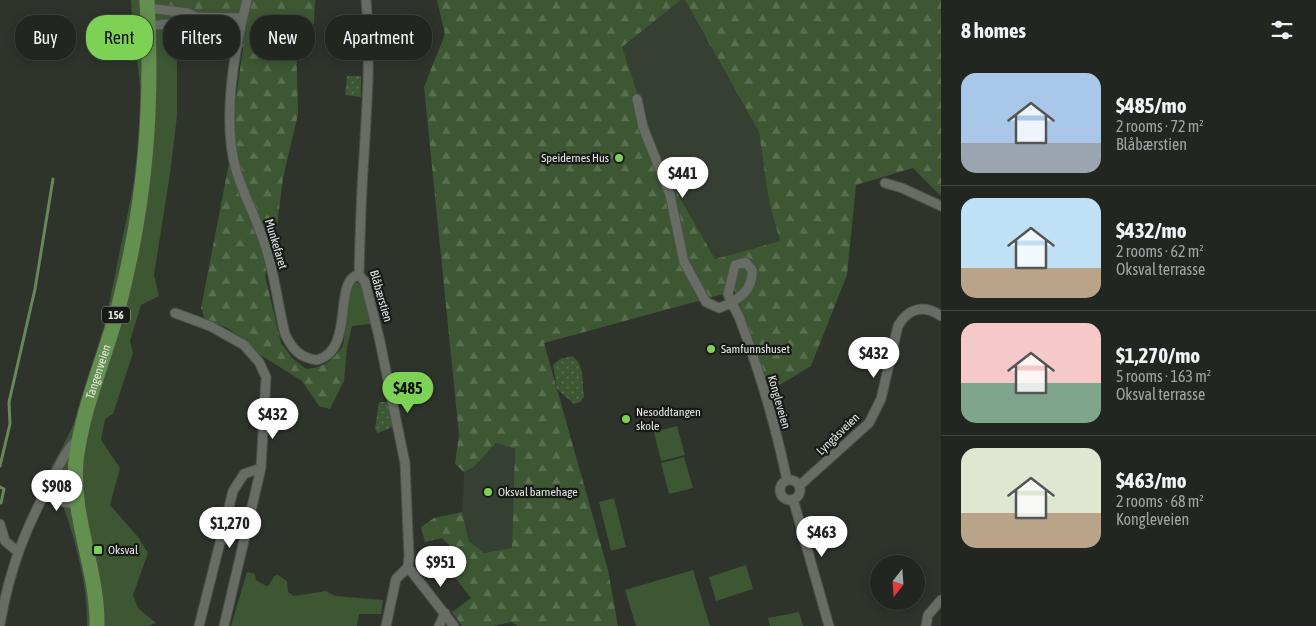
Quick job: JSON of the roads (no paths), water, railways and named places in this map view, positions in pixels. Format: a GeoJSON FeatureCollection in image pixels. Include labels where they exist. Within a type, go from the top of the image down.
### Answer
{"type":"FeatureCollection","features":[{"type":"Feature","properties":{"kind":"main road","name":"Tangenveien"},"geometry":{"type":"LineString","coordinates":[[97,626],[93,576],[77,504],[75,473],[80,438],[120,301],[141,200],[148,134],[148,60]]}},
{"type":"Feature","properties":{"kind":"street","name":"Munkefaret"},"geometry":{"type":"LineString","coordinates":[[247,0],[230,98],[229,131],[240,184],[266,249],[285,334],[291,347],[297,352],[317,360],[330,352],[342,329],[344,297],[349,281],[354,276],[359,275]]}},
{"type":"Feature","properties":{"kind":"street","name":"Blåbærstien"},"geometry":{"type":"LineString","coordinates":[[366,0],[370,43],[369,103],[363,172],[359,275],[366,282],[405,463],[408,566]]}},
{"type":"Feature","properties":{"kind":"street"},"geometry":{"type":"LineString","coordinates":[[148,4],[192,15]]}},
{"type":"Feature","properties":{"kind":"street","name":"Kongleveien"},"geometry":{"type":"LineString","coordinates":[[637,99],[646,135],[670,195],[684,262],[691,278],[710,306],[719,308],[734,303],[772,418],[787,480],[781,485],[781,492],[784,498],[793,499],[829,626]]}},
{"type":"Feature","properties":{"kind":"street"},"geometry":{"type":"LineString","coordinates":[[885,183],[902,188],[941,206]]}},
{"type":"Feature","properties":{"kind":"street","name":"Lyngåsveien"},"geometry":{"type":"LineString","coordinates":[[799,486],[869,424],[881,399],[901,320],[914,309],[921,308],[941,316]]}},
{"type":"Feature","properties":{"kind":"street"},"geometry":{"type":"LineString","coordinates":[[175,313],[210,326],[234,338],[253,354],[264,370],[267,398],[261,440],[261,468],[224,626]]}},
{"type":"Feature","properties":{"kind":"street"},"geometry":{"type":"LineString","coordinates":[[0,624],[9,578],[17,551],[46,490],[70,446],[80,438]]}},
{"type":"Feature","properties":{"kind":"street"},"geometry":{"type":"LineString","coordinates":[[199,626],[233,491],[240,477],[252,470],[261,468]]}},
{"type":"Feature","properties":{"kind":"street"},"geometry":{"type":"LineString","coordinates":[[787,480],[794,481],[799,486],[799,493],[793,499]]}},
{"type":"Feature","properties":{"kind":"street"},"geometry":{"type":"LineString","coordinates":[[46,490],[64,502],[77,504]]}},
{"type":"Feature","properties":{"kind":"street"},"geometry":{"type":"LineString","coordinates":[[0,524],[5,541],[17,551]]}},
{"type":"Feature","properties":{"kind":"street"},"geometry":{"type":"LineString","coordinates":[[386,626],[396,579],[408,566],[454,626]]}},
{"type":"Feature","properties":{"kind":"street"},"geometry":{"type":"LineString","coordinates":[[926,626],[928,615],[941,600]]}},
{"type":"Feature","properties":{"kind":"street"},"geometry":{"type":"LineString","coordinates":[[439,626],[445,613]]}},
{"type":"Feature","properties":{"kind":"waterway"},"geometry":{"type":"LineString","coordinates":[[0,466],[10,424],[9,402],[35,289],[53,179]]}},
{"type":"Feature","properties":{"kind":"waterway"},"geometry":{"type":"LineString","coordinates":[[0,487],[4,489],[1,503]]}},
{"type":"Feature","properties":{"kind":"place","name":"Speidernes Hus"},"geometry":{"type":"Point","coordinates":[619,158]}},
{"type":"Feature","properties":{"kind":"place","name":"Samfunnshuset"},"geometry":{"type":"Point","coordinates":[711,349]}},
{"type":"Feature","properties":{"kind":"place","name":"Nesoddtangen skole"},"geometry":{"type":"Point","coordinates":[626,419]}},
{"type":"Feature","properties":{"kind":"place","name":"Oksval barnehage"},"geometry":{"type":"Point","coordinates":[488,492]}},
{"type":"Feature","properties":{"kind":"place","name":"Oksval"},"geometry":{"type":"Point","coordinates":[98,550]}}]}
